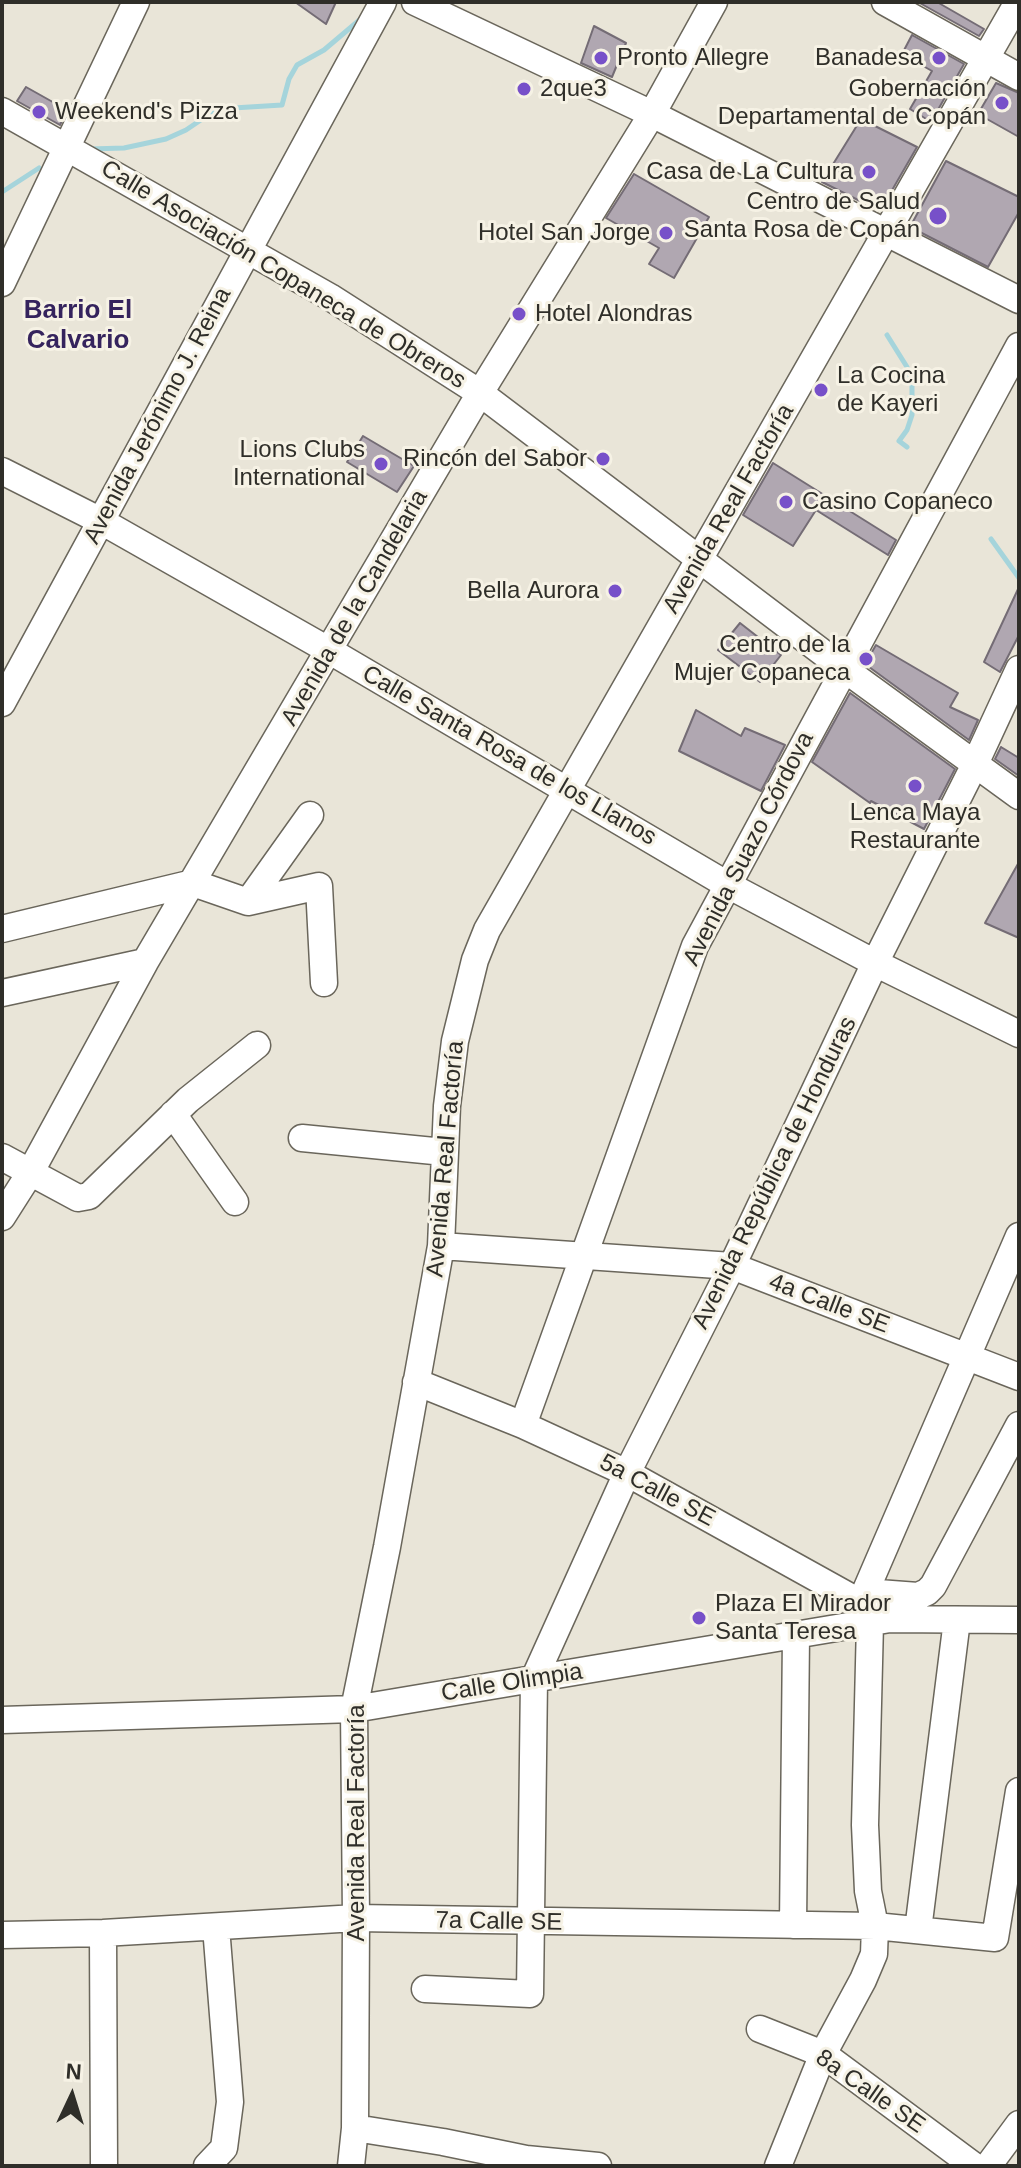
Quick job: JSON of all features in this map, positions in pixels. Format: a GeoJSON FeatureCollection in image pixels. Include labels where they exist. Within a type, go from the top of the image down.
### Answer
{"type":"FeatureCollection","features":[{"type":"Feature","properties":{"kind":"street"},"geometry":{"type":"LineString","coordinates":[[2,283],[136,2]]}},
{"type":"Feature","properties":{"kind":"street","name":"Avenida Jerónimo J. Reina"},"geometry":{"type":"LineString","coordinates":[[2,703],[383,2]]}},
{"type":"Feature","properties":{"kind":"street"},"geometry":{"type":"LineString","coordinates":[[415,2],[652,114],[1019,300]]}},
{"type":"Feature","properties":{"kind":"street","name":"Avenida de la Candelaria"},"geometry":{"type":"LineString","coordinates":[[2,1217],[30,1173],[145,962],[480,393],[652,114],[714,2]]}},
{"type":"Feature","properties":{"kind":"street"},"geometry":{"type":"LineString","coordinates":[[885,2],[1019,77]]}},
{"type":"Feature","properties":{"kind":"street","name":"Avenida Real Factoría"},"geometry":{"type":"LineString","coordinates":[[351,2166],[355,2128],[354,1709],[387,1547],[441,1246],[444,1152],[455,1041],[475,960],[487,930],[569,790],[649,630],[699,560],[1018,2]]}},
{"type":"Feature","properties":{"kind":"street","name":"Calle Asociación Copaneca de Obreros"},"geometry":{"type":"LineString","coordinates":[[2,111],[330,297],[480,393],[633,523],[699,560],[1019,796]]}},
{"type":"Feature","properties":{"kind":"street","name":"Avenida Suazo Córdova"},"geometry":{"type":"LineString","coordinates":[[523,1425],[581,1256],[695,946],[843,668],[923,497],[1019,346]]}},
{"type":"Feature","properties":{"kind":"street","name":"Calle Santa Rosa de los Llanos"},"geometry":{"type":"LineString","coordinates":[[2,471],[101,521],[330,651],[726,884],[875,963],[1019,1034]]}},
{"type":"Feature","properties":{"kind":"street","name":"Avenida República de Honduras"},"geometry":{"type":"LineString","coordinates":[[534,1679],[627,1473],[732,1266],[875,963],[1019,669]]}},
{"type":"Feature","properties":{"kind":"street"},"geometry":{"type":"LineString","coordinates":[[248,902],[310,815]]}},
{"type":"Feature","properties":{"kind":"street"},"geometry":{"type":"LineString","coordinates":[[285,850],[319,886],[324,983]]}},
{"type":"Feature","properties":{"kind":"street"},"geometry":{"type":"LineString","coordinates":[[2,929],[193,883],[248,902],[319,886]]}},
{"type":"Feature","properties":{"kind":"street"},"geometry":{"type":"LineString","coordinates":[[2,993],[145,962]]}},
{"type":"Feature","properties":{"kind":"street"},"geometry":{"type":"LineString","coordinates":[[2,1157],[84,1198],[89,1196],[173,1114],[257,1045]]}},
{"type":"Feature","properties":{"kind":"street"},"geometry":{"type":"LineString","coordinates":[[173,1114],[235,1202]]}},
{"type":"Feature","properties":{"kind":"street"},"geometry":{"type":"LineString","coordinates":[[302,1138],[444,1152]]}},
{"type":"Feature","properties":{"kind":"street"},"geometry":{"type":"LineString","coordinates":[[778,2166],[823,2054],[874,1954],[875,1926],[868,1891],[865,1825],[871,1609],[968,1358],[1019,1236]]}},
{"type":"Feature","properties":{"kind":"street","name":"4a Calle SE"},"geometry":{"type":"LineString","coordinates":[[441,1246],[732,1266],[1019,1377]]}},
{"type":"Feature","properties":{"kind":"street","name":"5a Calle SE"},"geometry":{"type":"LineString","coordinates":[[416,1382],[523,1425],[627,1473],[871,1609]]}},
{"type":"Feature","properties":{"kind":"street"},"geometry":{"type":"LineString","coordinates":[[871,1609],[918,1596],[933,1586],[1019,1425]]}},
{"type":"Feature","properties":{"kind":"street","name":"Calle Olimpia"},"geometry":{"type":"LineString","coordinates":[[2,1720],[354,1709],[796,1635],[871,1609],[957,1620],[1019,1620]]}},
{"type":"Feature","properties":{"kind":"street"},"geometry":{"type":"LineString","coordinates":[[918,1930],[957,1620]]}},
{"type":"Feature","properties":{"kind":"street"},"geometry":{"type":"LineString","coordinates":[[793,1925],[796,1635]]}},
{"type":"Feature","properties":{"kind":"street"},"geometry":{"type":"LineString","coordinates":[[425,1989],[530,1994],[534,1679]]}},
{"type":"Feature","properties":{"kind":"street","name":"7a Calle SE"},"geometry":{"type":"LineString","coordinates":[[2,1935],[103,1933],[356,1918],[875,1926],[995,1938],[1019,1791]]}},
{"type":"Feature","properties":{"kind":"street"},"geometry":{"type":"LineString","coordinates":[[207,2166],[224,2148],[230,2102],[216,1927]]}},
{"type":"Feature","properties":{"kind":"street"},"geometry":{"type":"LineString","coordinates":[[103,1933],[104,2166]]}},
{"type":"Feature","properties":{"kind":"street","name":"8a Calle SE"},"geometry":{"type":"LineString","coordinates":[[760,2029],[823,2054],[974,2166]]}},
{"type":"Feature","properties":{"kind":"street"},"geometry":{"type":"LineString","coordinates":[[988,2166],[1019,2124]]}},
{"type":"Feature","properties":{"kind":"street"},"geometry":{"type":"LineString","coordinates":[[355,2128],[526,2159],[598,2166]]}},
{"type":"Feature","properties":{"kind":"building"},"geometry":{"type":"Polygon","coordinates":[[[295,2],[336,2],[326,24],[295,2]]]}},
{"type":"Feature","properties":{"kind":"building"},"geometry":{"type":"Polygon","coordinates":[[[918,2],[937,2],[984,29],[979,36],[918,2]]]}},
{"type":"Feature","properties":{"kind":"building","name":"Pronto Allegre"},"geometry":{"type":"Polygon","coordinates":[[[594,26],[626,43],[612,77],[581,63],[594,26]]]}},
{"type":"Feature","properties":{"kind":"building"},"geometry":{"type":"Polygon","coordinates":[[[912,35],[964,64],[931,122],[910,109],[932,71],[902,54],[912,35]]]}},
{"type":"Feature","properties":{"kind":"building","name":"Gobernación Departamental de Copán"},"geometry":{"type":"Polygon","coordinates":[[[996,83],[1019,93],[1019,137],[978,114],[996,83]]]}},
{"type":"Feature","properties":{"kind":"building"},"geometry":{"type":"Polygon","coordinates":[[[26,87],[67,110],[60,125],[17,101],[26,87]]]}},
{"type":"Feature","properties":{"kind":"building","name":"Casa de La Cultura"},"geometry":{"type":"Polygon","coordinates":[[[861,119],[917,147],[880,211],[822,182],[861,119]]]}},
{"type":"Feature","properties":{"kind":"building","name":"Centro de Salud Santa Rosa de Copán"},"geometry":{"type":"Polygon","coordinates":[[[946,161],[1019,197],[1019,212],[988,267],[910,227],[946,161]]]}},
{"type":"Feature","properties":{"kind":"building","name":"Hotel San Jorge"},"geometry":{"type":"Polygon","coordinates":[[[634,174],[709,217],[674,278],[649,264],[659,248],[606,218],[634,174]]]}},
{"type":"Feature","properties":{"kind":"building","name":"Lions Clubs International"},"geometry":{"type":"Polygon","coordinates":[[[363,436],[414,466],[397,492],[347,462],[363,436]]]}},
{"type":"Feature","properties":{"kind":"building","name":"Casino Copaneco"},"geometry":{"type":"Polygon","coordinates":[[[773,463],[896,540],[888,555],[816,510],[793,546],[743,515],[773,463]]]}},
{"type":"Feature","properties":{"kind":"building"},"geometry":{"type":"Polygon","coordinates":[[[1019,587],[1019,635],[1000,672],[984,662],[1019,587]]]}},
{"type":"Feature","properties":{"kind":"building"},"geometry":{"type":"Polygon","coordinates":[[[740,623],[781,655],[760,682],[718,650],[740,623]]]}},
{"type":"Feature","properties":{"kind":"building"},"geometry":{"type":"Polygon","coordinates":[[[876,645],[958,693],[950,707],[978,720],[969,740],[865,664],[876,645]]]}},
{"type":"Feature","properties":{"kind":"building"},"geometry":{"type":"Polygon","coordinates":[[[850,693],[955,769],[924,829],[870,803],[812,762],[850,693]]]}},
{"type":"Feature","properties":{"kind":"building"},"geometry":{"type":"Polygon","coordinates":[[[696,710],[741,736],[745,728],[785,745],[761,791],[679,751],[696,710]]]}},
{"type":"Feature","properties":{"kind":"building"},"geometry":{"type":"Polygon","coordinates":[[[1001,747],[1019,758],[1019,776],[995,759],[1001,747]]]}},
{"type":"Feature","properties":{"kind":"building"},"geometry":{"type":"Polygon","coordinates":[[[1019,862],[1019,938],[985,923],[1019,862]]]}},
{"type":"Feature","properties":{"kind":"waterway"},"geometry":{"type":"LineString","coordinates":[[90,149],[124,148],[166,139],[217,109],[282,105],[289,79],[297,65],[324,50],[363,17]]}},
{"type":"Feature","properties":{"kind":"waterway"},"geometry":{"type":"LineString","coordinates":[[2,192],[39,168]]}},
{"type":"Feature","properties":{"kind":"waterway"},"geometry":{"type":"LineString","coordinates":[[887,335],[907,367],[912,382],[912,415],[899,441],[907,447]]}},
{"type":"Feature","properties":{"kind":"waterway"},"geometry":{"type":"LineString","coordinates":[[991,539],[1019,578]]}},
{"type":"Feature","properties":{"kind":"place","name":"Pronto Allegre"},"geometry":{"type":"Point","coordinates":[601,58]}},
{"type":"Feature","properties":{"kind":"place","name":"Banadesa"},"geometry":{"type":"Point","coordinates":[939,58]}},
{"type":"Feature","properties":{"kind":"place","name":"2que3"},"geometry":{"type":"Point","coordinates":[524,89]}},
{"type":"Feature","properties":{"kind":"place","name":"Gobernación Departamental de Copán"},"geometry":{"type":"Point","coordinates":[1002,103]}},
{"type":"Feature","properties":{"kind":"place","name":"Weekend's Pizza"},"geometry":{"type":"Point","coordinates":[39,112]}},
{"type":"Feature","properties":{"kind":"place","name":"Casa de La Cultura"},"geometry":{"type":"Point","coordinates":[869,172]}},
{"type":"Feature","properties":{"kind":"place","name":"Centro de Salud Santa Rosa de Copán"},"geometry":{"type":"Point","coordinates":[938,216]}},
{"type":"Feature","properties":{"kind":"place","name":"Hotel San Jorge"},"geometry":{"type":"Point","coordinates":[666,233]}},
{"type":"Feature","properties":{"kind":"place","name":"Hotel Alondras"},"geometry":{"type":"Point","coordinates":[519,314]}},
{"type":"Feature","properties":{"kind":"place","name":"La Cocina de Kayeri"},"geometry":{"type":"Point","coordinates":[821,390]}},
{"type":"Feature","properties":{"kind":"place","name":"Rincón del Sabor"},"geometry":{"type":"Point","coordinates":[603,459]}},
{"type":"Feature","properties":{"kind":"place","name":"Lions Clubs International"},"geometry":{"type":"Point","coordinates":[381,464]}},
{"type":"Feature","properties":{"kind":"place","name":"Casino Copaneco"},"geometry":{"type":"Point","coordinates":[786,502]}},
{"type":"Feature","properties":{"kind":"place","name":"Bella Aurora"},"geometry":{"type":"Point","coordinates":[615,591]}},
{"type":"Feature","properties":{"kind":"place","name":"Centro de la Mujer Copaneca"},"geometry":{"type":"Point","coordinates":[866,659]}},
{"type":"Feature","properties":{"kind":"place","name":"Lenca Maya Restaurante"},"geometry":{"type":"Point","coordinates":[915,786]}},
{"type":"Feature","properties":{"kind":"place","name":"Plaza El Mirador Santa Teresa"},"geometry":{"type":"Point","coordinates":[699,1618]}},
{"type":"Feature","properties":{"kind":"district","name":"Barrio El Calvario"},"geometry":{"type":"Point","coordinates":[78,326]}}]}
